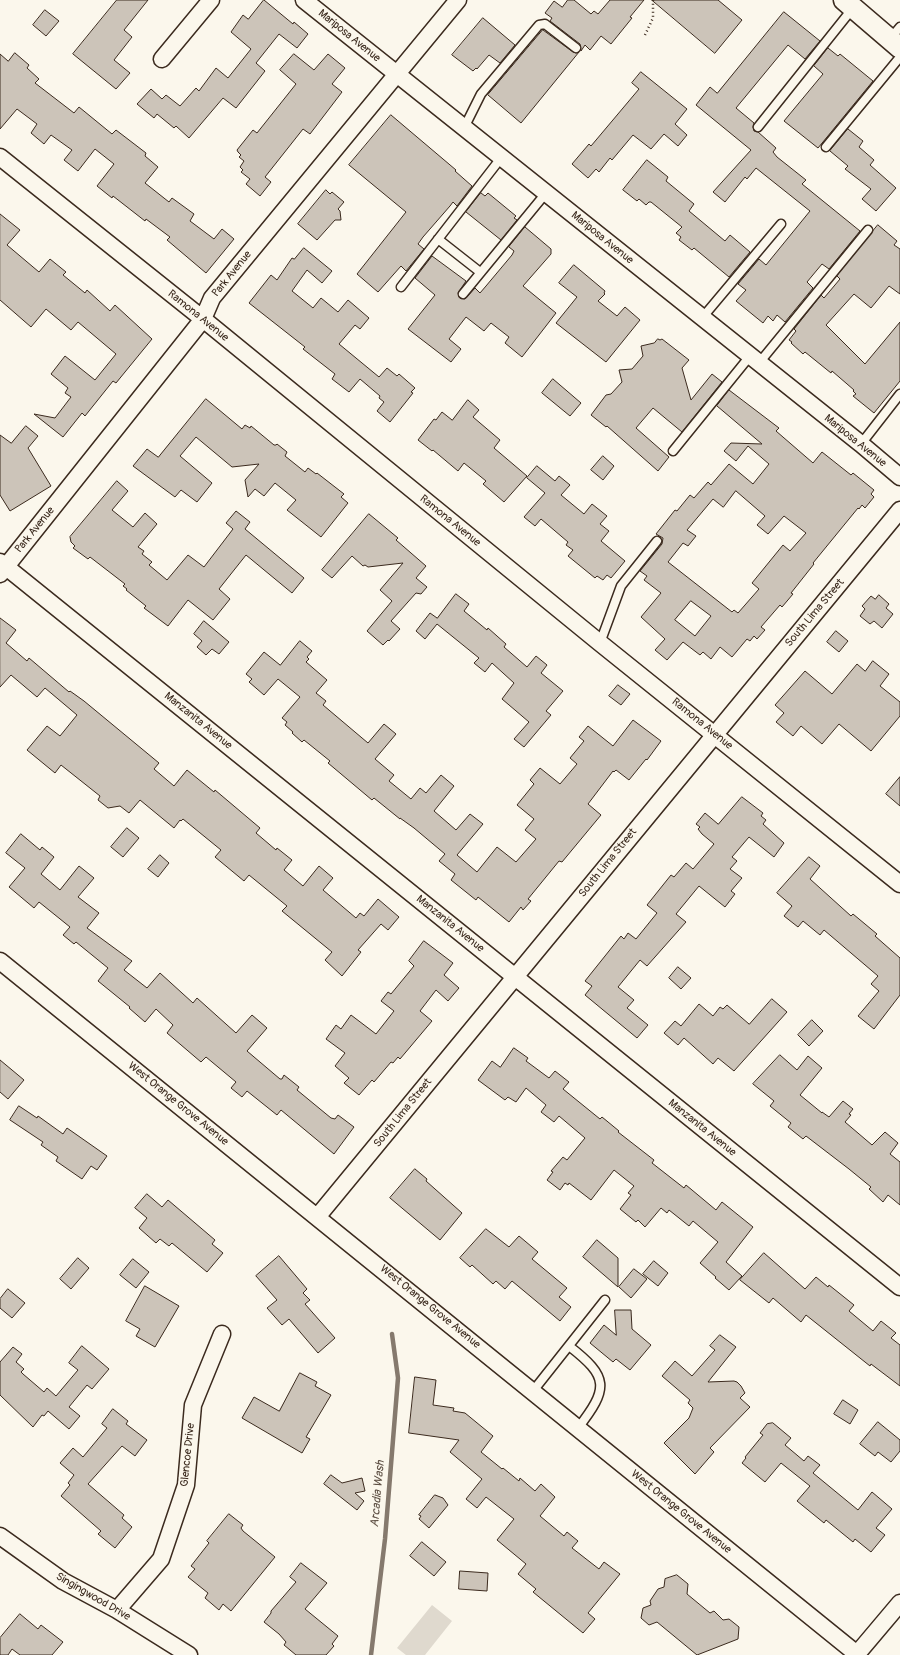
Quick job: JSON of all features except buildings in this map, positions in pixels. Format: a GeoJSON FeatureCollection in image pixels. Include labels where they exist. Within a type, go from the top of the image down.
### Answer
{"type":"FeatureCollection","features":[{"type":"Feature","properties":{"kind":"street"},"geometry":{"type":"LineString","coordinates":[[162,59],[211,0]]}},
{"type":"Feature","properties":{"kind":"street","name":"Mariposa Avenue"},"geometry":{"type":"LineString","coordinates":[[304,0],[861,444],[900,477]]}},
{"type":"Feature","properties":{"kind":"street","name":"Park Avenue"},"geometry":{"type":"LineString","coordinates":[[2,567],[203,319],[212,298],[458,0]]}},
{"type":"Feature","properties":{"kind":"street"},"geometry":{"type":"LineString","coordinates":[[849,4],[897,38]]}},
{"type":"Feature","properties":{"kind":"street","name":"Ramona Avenue"},"geometry":{"type":"LineString","coordinates":[[0,157],[203,319],[600,643],[900,884]]}},
{"type":"Feature","properties":{"kind":"street","name":"South Lima Street"},"geometry":{"type":"LineString","coordinates":[[318,1216],[900,510]]}},
{"type":"Feature","properties":{"kind":"street","name":"Manzanita Avenue"},"geometry":{"type":"LineString","coordinates":[[2,567],[515,976],[900,1287]]}},
{"type":"Feature","properties":{"kind":"street","name":"West Orange Grove Avenue"},"geometry":{"type":"LineString","coordinates":[[0,961],[318,1216],[858,1655]]}},
{"type":"Feature","properties":{"kind":"street","name":"Glencoe Drive"},"geometry":{"type":"LineString","coordinates":[[117,1610],[161,1559],[186,1485],[193,1406],[222,1334]]}},
{"type":"Feature","properties":{"kind":"street","name":"Singingwood Drive"},"geometry":{"type":"LineString","coordinates":[[0,1536],[63,1581],[117,1610],[189,1655]]}},
{"type":"Feature","properties":{"kind":"street"},"geometry":{"type":"LineString","coordinates":[[858,1655],[900,1603]]}},
{"type":"Feature","properties":{"kind":"lane"},"geometry":{"type":"LineString","coordinates":[[758,127],[849,4]]}},
{"type":"Feature","properties":{"kind":"lane"},"geometry":{"type":"LineString","coordinates":[[464,128],[481,94],[539,25],[545,24],[576,48]]}},
{"type":"Feature","properties":{"kind":"lane"},"geometry":{"type":"LineString","coordinates":[[826,147],[900,57]]}},
{"type":"Feature","properties":{"kind":"lane"},"geometry":{"type":"LineString","coordinates":[[401,287],[502,158]]}},
{"type":"Feature","properties":{"kind":"lane"},"geometry":{"type":"LineString","coordinates":[[463,294],[546,194]]}},
{"type":"Feature","properties":{"kind":"lane"},"geometry":{"type":"LineString","coordinates":[[702,318],[782,224]]}},
{"type":"Feature","properties":{"kind":"lane"},"geometry":{"type":"LineString","coordinates":[[673,451],[868,230]]}},
{"type":"Feature","properties":{"kind":"lane"},"geometry":{"type":"LineString","coordinates":[[438,239],[480,272]]}},
{"type":"Feature","properties":{"kind":"lane"},"geometry":{"type":"LineString","coordinates":[[861,444],[900,394]]}},
{"type":"Feature","properties":{"kind":"lane"},"geometry":{"type":"LineString","coordinates":[[600,643],[621,586],[657,541]]}},
{"type":"Feature","properties":{"kind":"lane"},"geometry":{"type":"LineString","coordinates":[[533,1391],[605,1300]]}},
{"type":"Feature","properties":{"kind":"lane"},"geometry":{"type":"LineString","coordinates":[[569,1346],[587,1360],[598,1375],[601,1389],[597,1401],[578,1428]]}},
{"type":"Feature","properties":{"kind":"path"},"geometry":{"type":"LineString","coordinates":[[645,35],[652,18],[653,0]]}},
{"type":"Feature","properties":{"kind":"shaded area"},"geometry":{"type":"Polygon","coordinates":[[[432,1605],[452,1621],[425,1655],[406,1655],[397,1648],[432,1605]]]}},
{"type":"Feature","properties":{"kind":"waterway","name":"Arcadia Wash"},"geometry":{"type":"LineString","coordinates":[[371,1655],[385,1539],[398,1378],[392,1334]]}}]}
